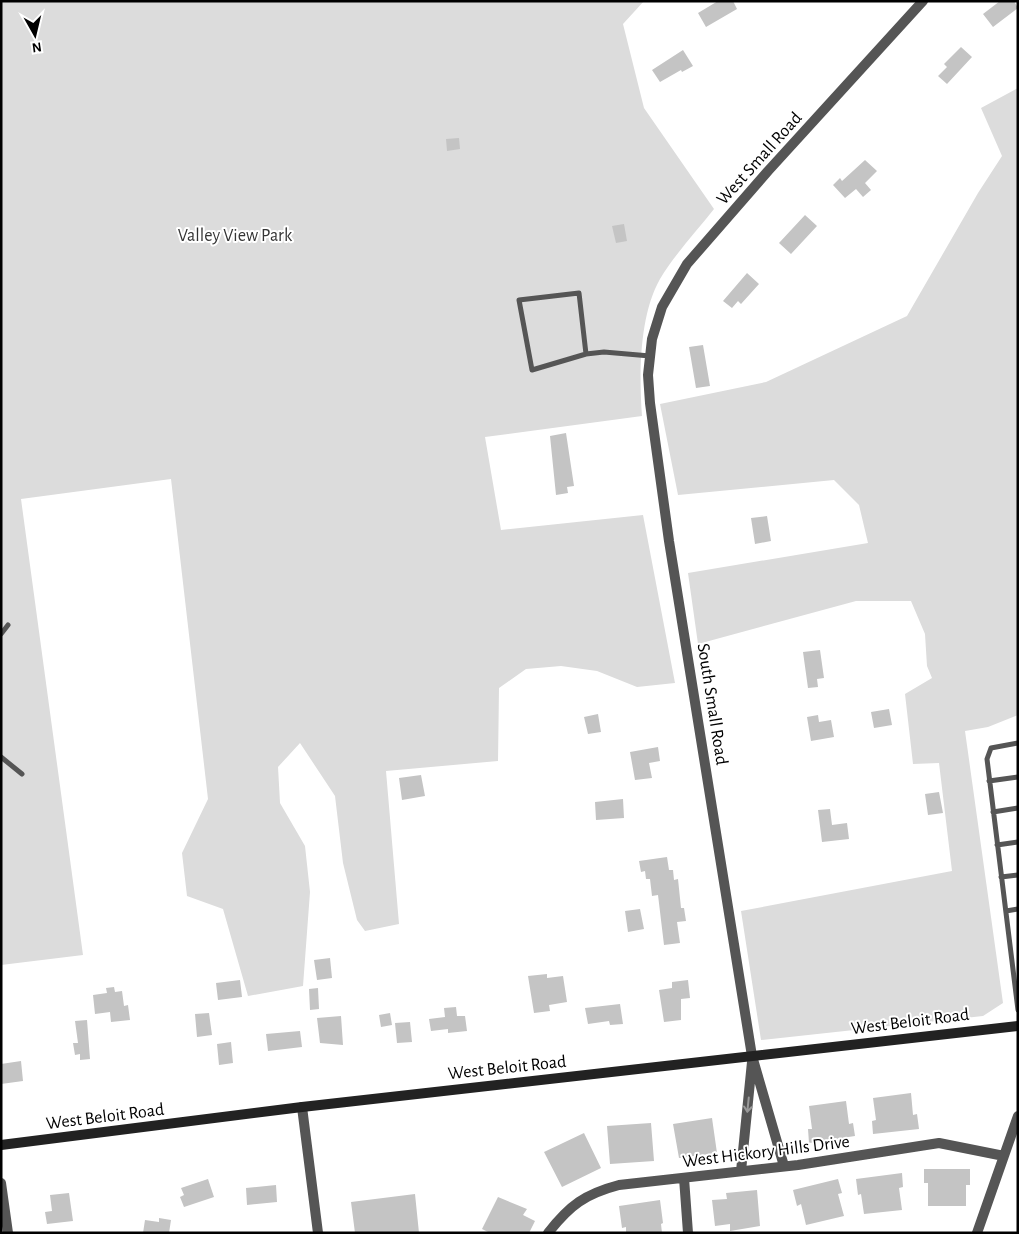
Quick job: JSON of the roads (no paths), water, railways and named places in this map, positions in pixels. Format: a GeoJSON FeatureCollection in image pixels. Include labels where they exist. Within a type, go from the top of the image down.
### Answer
{"type":"FeatureCollection","features":[{"type":"Feature","properties":{"kind":"main road","name":"West Beloit Road"},"geometry":{"type":"LineString","coordinates":[[1,1145],[302,1107],[1018,1026]]}},
{"type":"Feature","properties":{"kind":"street","name":"West Small Road"},"geometry":{"type":"LineString","coordinates":[[650,356],[652,339],[662,307],[687,264],[762,177],[924,1]]}},
{"type":"Feature","properties":{"kind":"street","name":"South Small Road"},"geometry":{"type":"LineString","coordinates":[[650,356],[650,403],[669,541],[752,1056]]}},
{"type":"Feature","properties":{"kind":"street"},"geometry":{"type":"LineString","coordinates":[[752,1056],[784,1166]]}},
{"type":"Feature","properties":{"kind":"street"},"geometry":{"type":"LineString","coordinates":[[741,1171],[752,1056]]}},
{"type":"Feature","properties":{"kind":"street"},"geometry":{"type":"LineString","coordinates":[[302,1107],[317,1233]]}},
{"type":"Feature","properties":{"kind":"street"},"geometry":{"type":"LineString","coordinates":[[977,1233],[1018,1116]]}},
{"type":"Feature","properties":{"kind":"street","name":"West Hickory Hills Drive"},"geometry":{"type":"LineString","coordinates":[[548,1233],[564,1212],[580,1200],[599,1190],[619,1185],[784,1166],[939,1143],[1004,1156]]}},
{"type":"Feature","properties":{"kind":"street"},"geometry":{"type":"LineString","coordinates":[[684,1178],[688,1233]]}},
{"type":"Feature","properties":{"kind":"street"},"geometry":{"type":"LineString","coordinates":[[1,1183],[8,1233]]}},
{"type":"Feature","properties":{"kind":"lane"},"geometry":{"type":"LineString","coordinates":[[586,354],[580,293],[519,300],[532,370],[586,354],[604,352],[650,356]]}},
{"type":"Feature","properties":{"kind":"lane"},"geometry":{"type":"LineString","coordinates":[[1,634],[8,625]]}},
{"type":"Feature","properties":{"kind":"lane"},"geometry":{"type":"LineString","coordinates":[[1018,743],[991,748],[986,759],[1010,944],[1016,970],[1018,1010]]}},
{"type":"Feature","properties":{"kind":"lane"},"geometry":{"type":"LineString","coordinates":[[1,757],[22,774]]}},
{"type":"Feature","properties":{"kind":"lane"},"geometry":{"type":"LineString","coordinates":[[989,781],[1018,777]]}},
{"type":"Feature","properties":{"kind":"lane"},"geometry":{"type":"LineString","coordinates":[[993,812],[1018,808]]}},
{"type":"Feature","properties":{"kind":"lane"},"geometry":{"type":"LineString","coordinates":[[997,844],[1018,842]]}},
{"type":"Feature","properties":{"kind":"lane"},"geometry":{"type":"LineString","coordinates":[[1002,877],[1018,875]]}},
{"type":"Feature","properties":{"kind":"lane"},"geometry":{"type":"LineString","coordinates":[[1006,911],[1018,909]]}},
{"type":"Feature","properties":{"kind":"lane"},"geometry":{"type":"LineString","coordinates":[[1010,944],[1018,943]]}},
{"type":"Feature","properties":{"kind":"park label","name":"Valley View Park"},"geometry":{"type":"Point","coordinates":[235,235]}}]}
